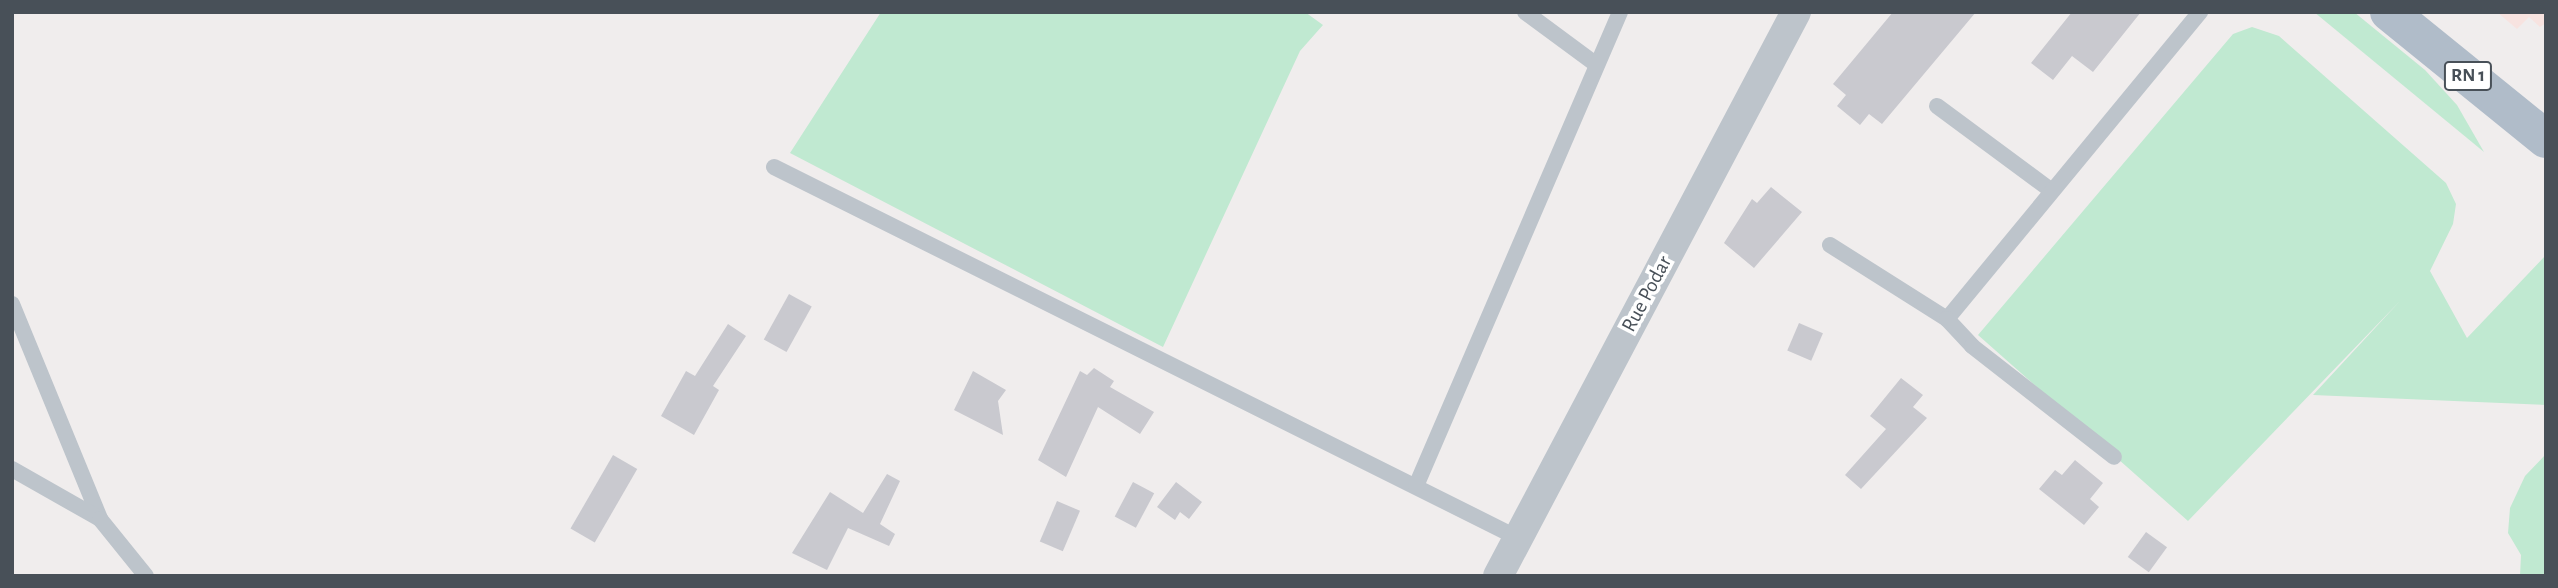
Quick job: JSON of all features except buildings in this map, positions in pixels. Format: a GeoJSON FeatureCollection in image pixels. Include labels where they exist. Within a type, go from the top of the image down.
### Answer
{"type":"FeatureCollection","features":[{"type":"Feature","properties":{"kind":"main road","name":"RN 1"},"geometry":{"type":"LineString","coordinates":[[2389,12],[2546,139]]}},
{"type":"Feature","properties":{"kind":"street","name":"Rue Podar"},"geometry":{"type":"LineString","coordinates":[[1499,576],[1796,12]]}},
{"type":"Feature","properties":{"kind":"lane"},"geometry":{"type":"LineString","coordinates":[[1525,12],[1597,65]]}},
{"type":"Feature","properties":{"kind":"lane"},"geometry":{"type":"LineString","coordinates":[[1416,486],[1620,12]]}},
{"type":"Feature","properties":{"kind":"lane"},"geometry":{"type":"LineString","coordinates":[[1947,319],[2049,189],[2200,12]]}},
{"type":"Feature","properties":{"kind":"lane"},"geometry":{"type":"LineString","coordinates":[[1937,106],[2049,189]]}},
{"type":"Feature","properties":{"kind":"lane"},"geometry":{"type":"LineString","coordinates":[[774,167],[1518,538]]}},
{"type":"Feature","properties":{"kind":"lane"},"geometry":{"type":"LineString","coordinates":[[1830,245],[1947,319],[1972,346],[2114,457]]}},
{"type":"Feature","properties":{"kind":"lane"},"geometry":{"type":"LineString","coordinates":[[12,304],[100,519],[146,576]]}},
{"type":"Feature","properties":{"kind":"lane"},"geometry":{"type":"LineString","coordinates":[[12,469],[100,519]]}},
{"type":"Feature","properties":{"kind":"shaded area"},"geometry":{"type":"Polygon","coordinates":[[[2497,12],[2546,12],[2546,23],[2540,27],[2529,17],[2517,29],[2497,12]]]}},
{"type":"Feature","properties":{"kind":"green space"},"geometry":{"type":"Polygon","coordinates":[[[881,12],[1305,12],[1323,25],[1300,51],[1163,347],[790,153],[881,12]]]}},
{"type":"Feature","properties":{"kind":"green space"},"geometry":{"type":"Polygon","coordinates":[[[2314,12],[2354,12],[2425,70],[2457,105],[2484,152],[2314,12]]]}},
{"type":"Feature","properties":{"kind":"green space"},"geometry":{"type":"Polygon","coordinates":[[[2252,27],[2279,36],[2446,183],[2456,204],[2453,224],[2430,271],[2467,338],[2546,255],[2546,405],[2313,395],[2400,301],[2188,521],[1978,335],[2233,34],[2252,27]]]}},
{"type":"Feature","properties":{"kind":"green space"},"geometry":{"type":"Polygon","coordinates":[[[2546,454],[2546,576],[2520,576],[2521,555],[2508,533],[2510,508],[2525,476],[2546,454]]]}}]}
